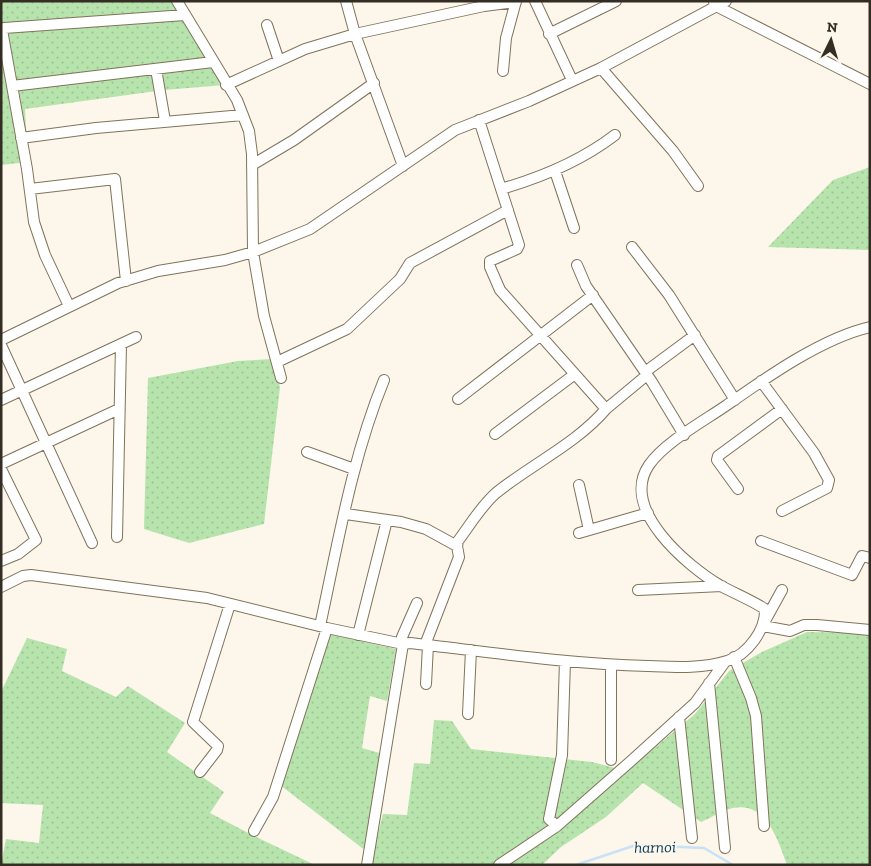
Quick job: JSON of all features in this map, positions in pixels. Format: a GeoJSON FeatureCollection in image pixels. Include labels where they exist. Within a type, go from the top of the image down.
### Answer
{"type":"FeatureCollection","features":[{"type":"Feature","properties":{"kind":"street"},"geometry":{"type":"LineString","coordinates":[[177,1],[243,115],[251,144],[253,252],[264,316],[281,378]]}},
{"type":"Feature","properties":{"kind":"street"},"geometry":{"type":"LineString","coordinates":[[346,1],[355,34],[403,166]]}},
{"type":"Feature","properties":{"kind":"street"},"geometry":{"type":"LineString","coordinates":[[534,1],[572,80]]}},
{"type":"Feature","properties":{"kind":"street"},"geometry":{"type":"LineString","coordinates":[[549,34],[616,1]]}},
{"type":"Feature","properties":{"kind":"street"},"geometry":{"type":"LineString","coordinates":[[226,85],[305,49],[355,34],[484,4],[516,2],[506,38],[503,71]]}},
{"type":"Feature","properties":{"kind":"street"},"geometry":{"type":"LineString","coordinates":[[1,340],[68,306],[126,281],[158,271],[225,260],[285,241],[310,229],[455,130],[601,68],[719,3],[870,84]]}},
{"type":"Feature","properties":{"kind":"street"},"geometry":{"type":"LineString","coordinates":[[68,306],[45,255],[37,230],[2,30],[4,28],[185,14]]}},
{"type":"Feature","properties":{"kind":"street"},"geometry":{"type":"LineString","coordinates":[[267,25],[279,61]]}},
{"type":"Feature","properties":{"kind":"street"},"geometry":{"type":"LineString","coordinates":[[12,86],[213,62]]}},
{"type":"Feature","properties":{"kind":"street"},"geometry":{"type":"LineString","coordinates":[[601,68],[673,151],[698,186]]}},
{"type":"Feature","properties":{"kind":"street"},"geometry":{"type":"LineString","coordinates":[[156,69],[165,121]]}},
{"type":"Feature","properties":{"kind":"street"},"geometry":{"type":"LineString","coordinates":[[252,165],[294,140],[374,83]]}},
{"type":"Feature","properties":{"kind":"street"},"geometry":{"type":"LineString","coordinates":[[21,138],[165,121],[243,115]]}},
{"type":"Feature","properties":{"kind":"street"},"geometry":{"type":"LineString","coordinates":[[479,120],[519,245],[517,249],[490,261],[490,267],[500,290],[606,409]]}},
{"type":"Feature","properties":{"kind":"street"},"geometry":{"type":"LineString","coordinates":[[501,189],[555,171],[601,146],[615,135]]}},
{"type":"Feature","properties":{"kind":"street"},"geometry":{"type":"LineString","coordinates":[[555,171],[574,228]]}},
{"type":"Feature","properties":{"kind":"street"},"geometry":{"type":"LineString","coordinates":[[30,189],[115,179],[126,281]]}},
{"type":"Feature","properties":{"kind":"street"},"geometry":{"type":"LineString","coordinates":[[277,362],[347,328],[400,280],[410,263],[508,210]]}},
{"type":"Feature","properties":{"kind":"street"},"geometry":{"type":"LineString","coordinates":[[632,247],[669,295],[735,400]]}},
{"type":"Feature","properties":{"kind":"street"},"geometry":{"type":"LineString","coordinates":[[577,265],[586,286],[646,373],[684,435]]}},
{"type":"Feature","properties":{"kind":"street"},"geometry":{"type":"LineString","coordinates":[[458,399],[593,295]]}},
{"type":"Feature","properties":{"kind":"street"},"geometry":{"type":"LineString","coordinates":[[764,623],[765,609],[722,586],[672,546],[654,525],[641,490],[644,476],[656,457],[761,381],[815,350],[870,327]]}},
{"type":"Feature","properties":{"kind":"street"},"geometry":{"type":"LineString","coordinates":[[456,546],[495,494],[572,440],[646,373],[695,336]]}},
{"type":"Feature","properties":{"kind":"street"},"geometry":{"type":"LineString","coordinates":[[1,400],[136,337]]}},
{"type":"Feature","properties":{"kind":"street"},"geometry":{"type":"LineString","coordinates":[[117,537],[120,344]]}},
{"type":"Feature","properties":{"kind":"street"},"geometry":{"type":"LineString","coordinates":[[1,345],[92,543]]}},
{"type":"Feature","properties":{"kind":"street"},"geometry":{"type":"LineString","coordinates":[[495,434],[575,374]]}},
{"type":"Feature","properties":{"kind":"street"},"geometry":{"type":"LineString","coordinates":[[254,831],[273,797],[324,627],[354,469],[370,414],[384,380]]}},
{"type":"Feature","properties":{"kind":"street"},"geometry":{"type":"LineString","coordinates":[[761,381],[814,453],[829,480],[827,488],[782,511]]}},
{"type":"Feature","properties":{"kind":"street"},"geometry":{"type":"LineString","coordinates":[[1,464],[120,409]]}},
{"type":"Feature","properties":{"kind":"street"},"geometry":{"type":"LineString","coordinates":[[738,489],[717,460],[718,456],[782,409]]}},
{"type":"Feature","properties":{"kind":"street"},"geometry":{"type":"LineString","coordinates":[[307,452],[354,469]]}},
{"type":"Feature","properties":{"kind":"street"},"geometry":{"type":"LineString","coordinates":[[1,469],[36,540],[18,554],[1,561]]}},
{"type":"Feature","properties":{"kind":"street"},"geometry":{"type":"LineString","coordinates":[[579,485],[584,531],[648,513]]}},
{"type":"Feature","properties":{"kind":"street"},"geometry":{"type":"LineString","coordinates":[[346,514],[387,520],[426,529],[456,546],[459,557],[426,645],[426,684]]}},
{"type":"Feature","properties":{"kind":"street"},"geometry":{"type":"LineString","coordinates":[[358,634],[387,520]]}},
{"type":"Feature","properties":{"kind":"street"},"geometry":{"type":"LineString","coordinates":[[761,541],[852,575],[862,556],[870,558]]}},
{"type":"Feature","properties":{"kind":"street"},"geometry":{"type":"LineString","coordinates":[[1,587],[23,576],[31,575],[207,598],[324,627],[403,644],[611,666],[679,667],[729,659]]}},
{"type":"Feature","properties":{"kind":"street"},"geometry":{"type":"LineString","coordinates":[[638,590],[722,586]]}},
{"type":"Feature","properties":{"kind":"street"},"geometry":{"type":"LineString","coordinates":[[500,865],[557,826],[695,703],[729,659],[758,635],[782,590]]}},
{"type":"Feature","properties":{"kind":"street"},"geometry":{"type":"LineString","coordinates":[[368,865],[403,644],[402,637],[417,603]]}},
{"type":"Feature","properties":{"kind":"street"},"geometry":{"type":"LineString","coordinates":[[200,772],[218,746],[194,722],[230,604]]}},
{"type":"Feature","properties":{"kind":"street"},"geometry":{"type":"LineString","coordinates":[[764,623],[790,631],[804,625],[870,630]]}},
{"type":"Feature","properties":{"kind":"street"},"geometry":{"type":"LineString","coordinates":[[468,714],[471,650]]}},
{"type":"Feature","properties":{"kind":"street"},"geometry":{"type":"LineString","coordinates":[[729,659],[751,698],[756,716],[764,826]]}},
{"type":"Feature","properties":{"kind":"street"},"geometry":{"type":"LineString","coordinates":[[557,826],[549,819],[562,755],[565,661]]}},
{"type":"Feature","properties":{"kind":"street"},"geometry":{"type":"LineString","coordinates":[[611,666],[611,760]]}},
{"type":"Feature","properties":{"kind":"street"},"geometry":{"type":"LineString","coordinates":[[709,683],[725,848]]}},
{"type":"Feature","properties":{"kind":"street"},"geometry":{"type":"LineString","coordinates":[[679,717],[692,838]]}},
{"type":"Feature","properties":{"kind":"green space"},"geometry":{"type":"Polygon","coordinates":[[[1,1],[171,1],[225,85],[164,90],[25,109],[28,162],[1,165],[1,1]]]}},
{"type":"Feature","properties":{"kind":"green space"},"geometry":{"type":"Polygon","coordinates":[[[870,167],[870,250],[768,247],[833,180],[870,167]]]}},
{"type":"Feature","properties":{"kind":"green space"},"geometry":{"type":"Polygon","coordinates":[[[272,359],[280,387],[264,524],[189,543],[144,529],[148,378],[238,361],[272,359]]]}},
{"type":"Feature","properties":{"kind":"green space"},"geometry":{"type":"Polygon","coordinates":[[[807,632],[870,633],[870,865],[787,865],[775,835],[763,817],[755,811],[745,807],[733,808],[701,822],[643,783],[606,817],[561,847],[542,865],[370,865],[383,814],[407,815],[414,763],[430,764],[434,720],[452,721],[471,749],[592,762],[619,769],[635,764],[695,714],[729,671],[762,652],[807,632]]]}},
{"type":"Feature","properties":{"kind":"green space"},"geometry":{"type":"Polygon","coordinates":[[[330,634],[396,649],[387,701],[370,696],[362,748],[383,754],[366,851],[280,785],[330,634]]]}},
{"type":"Feature","properties":{"kind":"green space"},"geometry":{"type":"Polygon","coordinates":[[[27,638],[67,649],[62,671],[116,697],[128,686],[185,723],[167,752],[224,792],[210,813],[315,865],[1,865],[6,839],[39,843],[43,805],[1,803],[1,692],[27,638]]]}},
{"type":"Feature","properties":{"kind":"waterway","name":"harnoi"},"geometry":{"type":"LineString","coordinates":[[576,865],[636,845],[704,848],[733,865]]}}]}
